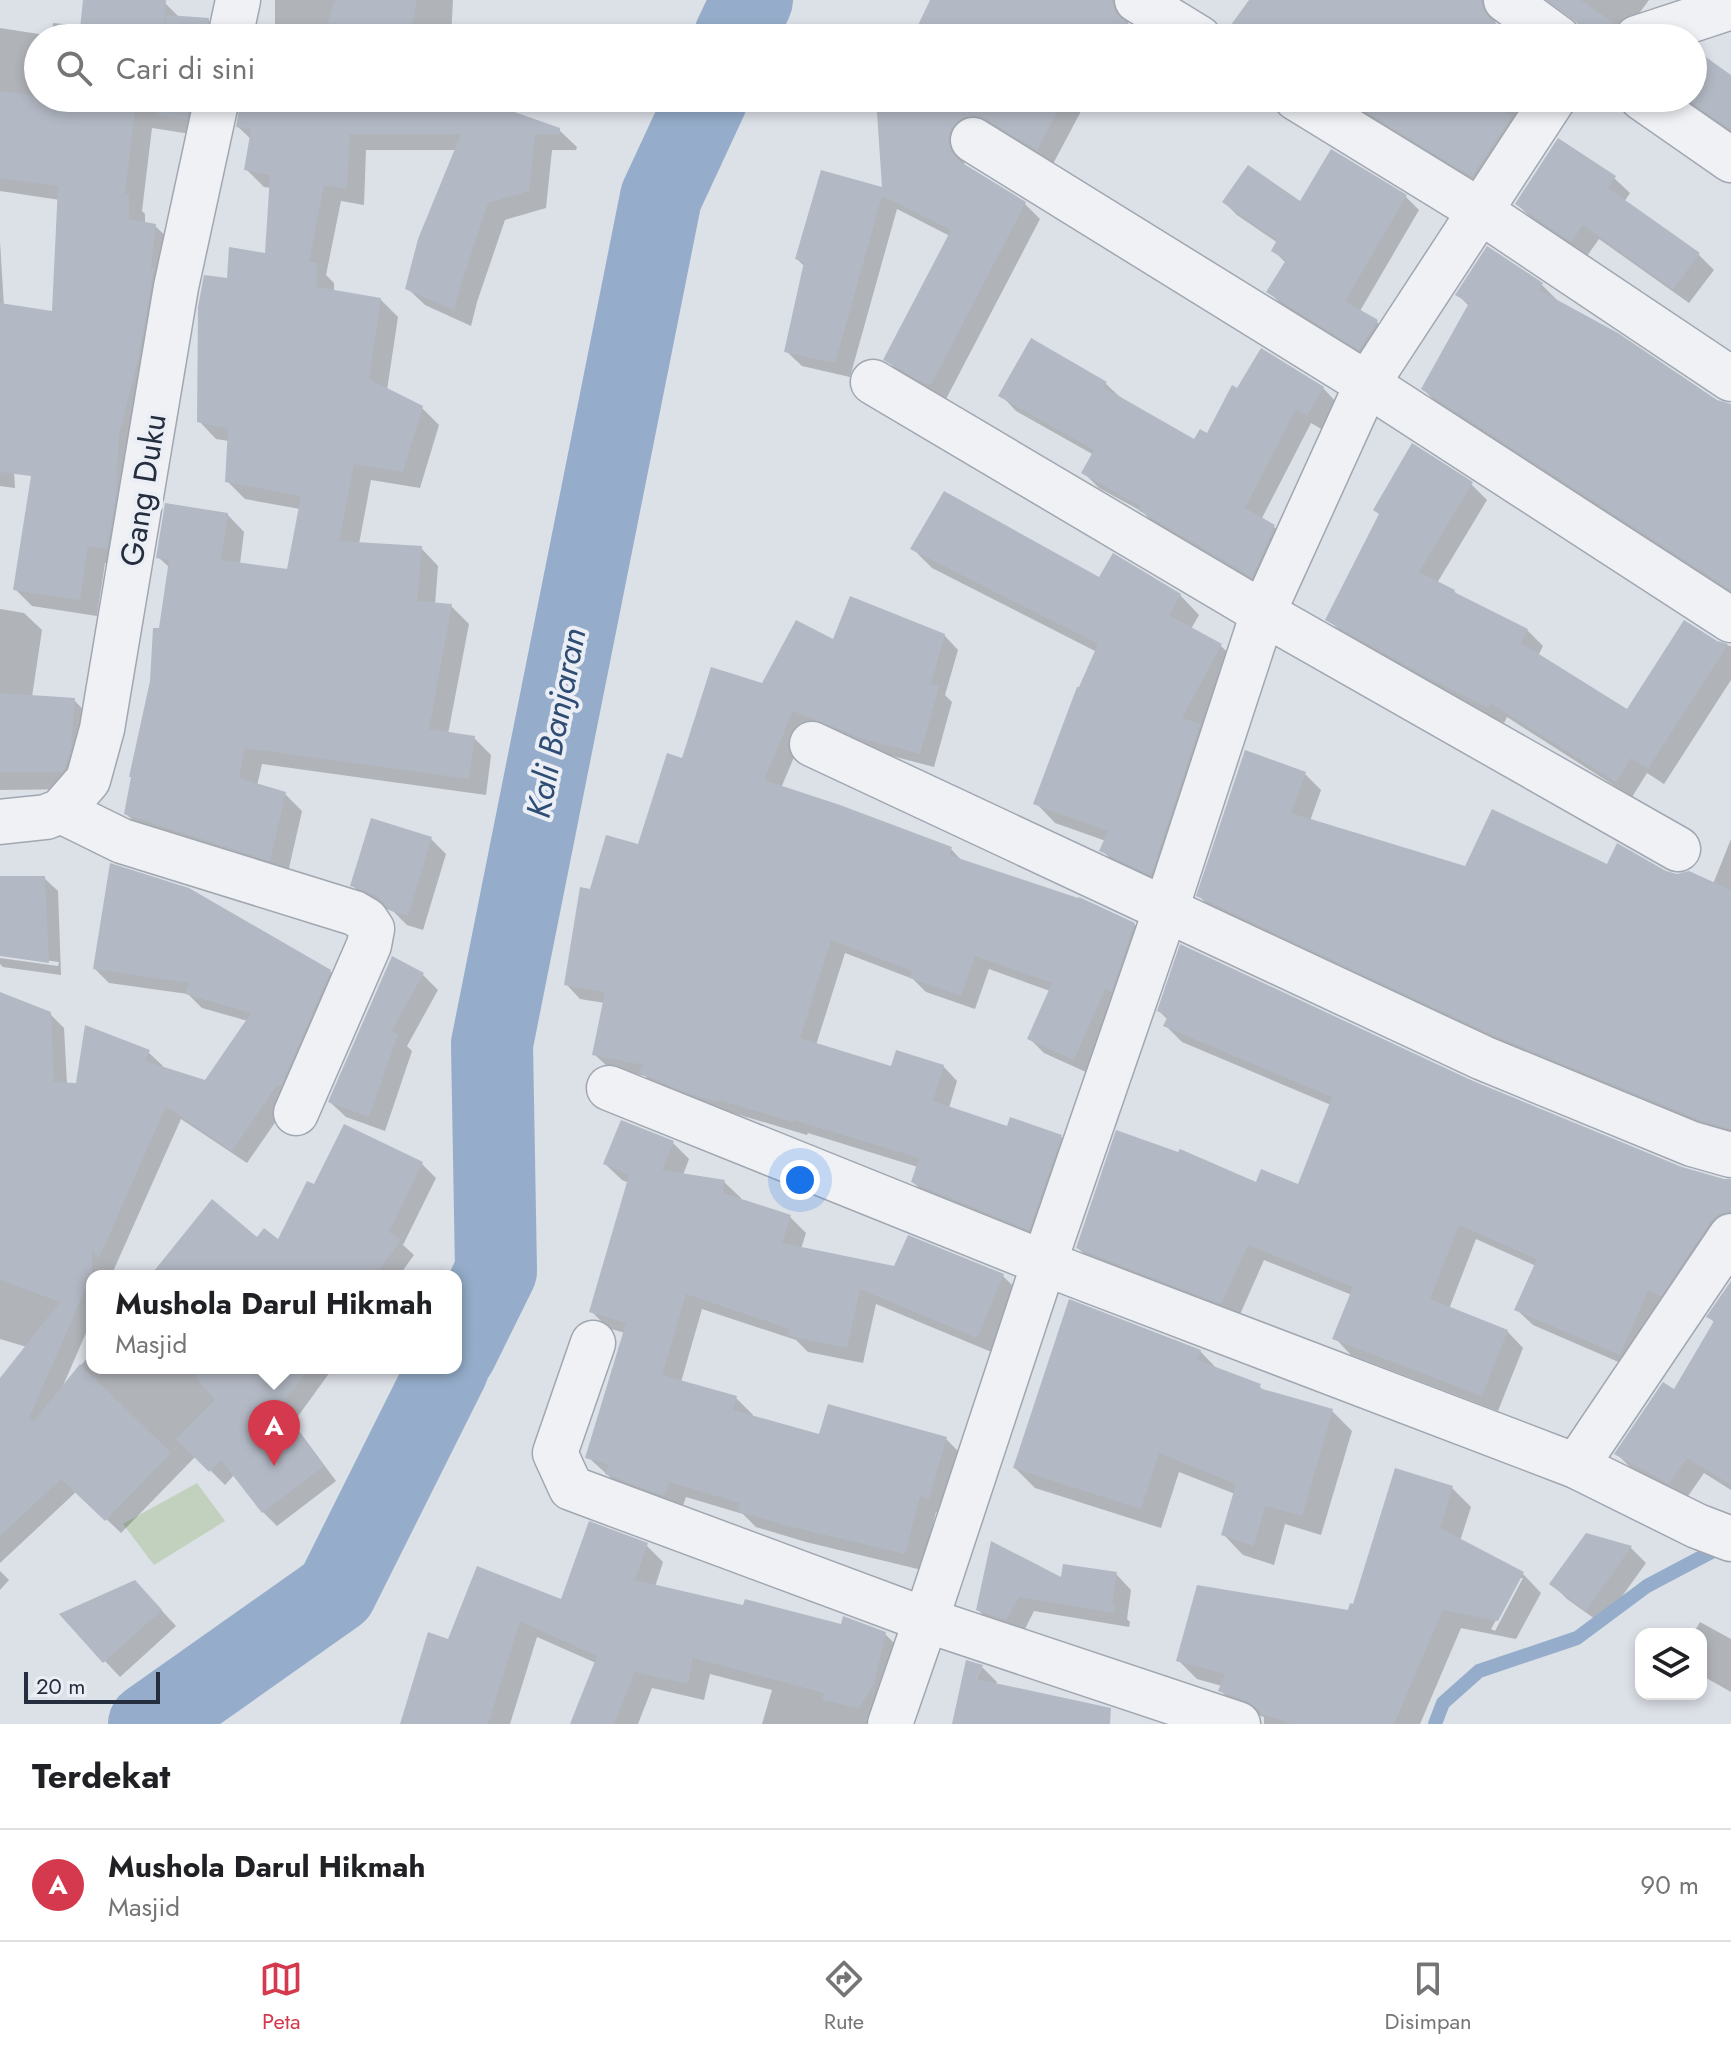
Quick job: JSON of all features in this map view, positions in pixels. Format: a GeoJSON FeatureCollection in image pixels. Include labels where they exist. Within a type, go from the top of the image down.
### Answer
{"type":"FeatureCollection","features":[{"type":"Feature","properties":{"kind":"street"},"geometry":{"type":"LineString","coordinates":[[233,24],[238,0]]}},
{"type":"Feature","properties":{"kind":"street"},"geometry":{"type":"LineString","coordinates":[[1137,0],[1176,24]]}},
{"type":"Feature","properties":{"kind":"street"},"geometry":{"type":"LineString","coordinates":[[1506,0],[1539,24]]}},
{"type":"Feature","properties":{"kind":"street"},"geometry":{"type":"LineString","coordinates":[[1679,24],[1731,7]]}},
{"type":"Feature","properties":{"kind":"street","name":"Gang Duku"},"geometry":{"type":"LineString","coordinates":[[61,811],[88,780],[102,729],[176,287],[214,112]]}},
{"type":"Feature","properties":{"kind":"street"},"geometry":{"type":"LineString","coordinates":[[1319,112],[1480,211],[1731,379]]}},
{"type":"Feature","properties":{"kind":"street"},"geometry":{"type":"LineString","coordinates":[[890,1724],[1263,613],[1367,384],[1545,112]]}},
{"type":"Feature","properties":{"kind":"street"},"geometry":{"type":"LineString","coordinates":[[1662,112],[1731,160]]}},
{"type":"Feature","properties":{"kind":"street"},"geometry":{"type":"LineString","coordinates":[[973,140],[1367,384],[1731,620]]}},
{"type":"Feature","properties":{"kind":"street"},"geometry":{"type":"LineString","coordinates":[[873,382],[1263,613],[1678,849]]}},
{"type":"Feature","properties":{"kind":"street"},"geometry":{"type":"LineString","coordinates":[[812,744],[1483,1058],[1692,1144],[1731,1155]]}},
{"type":"Feature","properties":{"kind":"street"},"geometry":{"type":"LineString","coordinates":[[0,822],[46,817],[61,811],[122,841],[354,913],[366,920],[372,929],[369,945],[296,1113]]}},
{"type":"Feature","properties":{"kind":"street"},"geometry":{"type":"LineString","coordinates":[[609,1088],[1044,1263],[1576,1466],[1714,1532]]}},
{"type":"Feature","properties":{"kind":"street"},"geometry":{"type":"LineString","coordinates":[[1576,1466],[1731,1236]]}},
{"type":"Feature","properties":{"kind":"street"},"geometry":{"type":"LineString","coordinates":[[593,1343],[555,1453],[571,1488],[926,1620],[1238,1724]]}},
{"type":"Feature","properties":{"kind":"green space"},"geometry":{"type":"Polygon","coordinates":[[[197,1483],[225,1521],[154,1565],[123,1524],[197,1483]]]}},
{"type":"Feature","properties":{"kind":"building"},"geometry":{"type":"Polygon","coordinates":[[[83,0],[166,0],[165,24],[80,24],[83,0]]]}},
{"type":"Feature","properties":{"kind":"building"},"geometry":{"type":"Polygon","coordinates":[[[335,0],[417,0],[413,24],[327,24],[335,0]]]}},
{"type":"Feature","properties":{"kind":"building"},"geometry":{"type":"Polygon","coordinates":[[[930,0],[1112,0],[1115,13],[1127,23],[1126,24],[919,24],[930,0]]]}},
{"type":"Feature","properties":{"kind":"building"},"geometry":{"type":"Polygon","coordinates":[[[1249,0],[1481,0],[1484,11],[1497,24],[1232,24],[1249,0]]]}},
{"type":"Feature","properties":{"kind":"building"},"geometry":{"type":"Polygon","coordinates":[[[1548,0],[1581,0],[1615,24],[1578,24],[1548,0]]]}},
{"type":"Feature","properties":{"kind":"building"},"geometry":{"type":"Polygon","coordinates":[[[167,15],[209,18],[208,24],[166,24],[167,15]]]}},
{"type":"Feature","properties":{"kind":"building"},"geometry":{"type":"Polygon","coordinates":[[[1707,58],[1731,75],[1731,130],[1706,112],[1707,58]]]}},
{"type":"Feature","properties":{"kind":"building"},"geometry":{"type":"Polygon","coordinates":[[[0,91],[24,94],[24,112],[135,112],[125,194],[129,195],[129,219],[156,224],[151,268],[154,268],[139,355],[119,435],[116,495],[107,549],[88,546],[80,600],[13,590],[31,476],[0,472],[0,303],[52,311],[58,186],[0,178],[0,91]]]}},
{"type":"Feature","properties":{"kind":"building"},"geometry":{"type":"Polygon","coordinates":[[[156,112],[188,112],[187,120],[156,115],[156,112]]]}},
{"type":"Feature","properties":{"kind":"building"},"geometry":{"type":"Polygon","coordinates":[[[239,112],[514,112],[560,128],[560,134],[535,134],[529,191],[488,203],[454,310],[405,289],[418,239],[461,134],[350,134],[347,189],[324,185],[309,262],[317,263],[317,287],[381,298],[369,379],[423,406],[403,472],[354,464],[339,541],[422,546],[417,601],[452,604],[429,729],[475,736],[469,779],[245,748],[239,778],[286,792],[270,861],[124,814],[150,681],[153,628],[159,628],[169,560],[156,558],[165,503],[228,513],[221,560],[287,569],[301,496],[225,482],[228,429],[197,422],[198,307],[204,275],[227,278],[229,247],[265,253],[270,175],[244,170],[251,129],[236,127],[239,112]]]}},
{"type":"Feature","properties":{"kind":"building"},"geometry":{"type":"Polygon","coordinates":[[[877,112],[1057,112],[1037,150],[975,115],[962,118],[951,128],[948,138],[951,151],[959,161],[1026,202],[931,385],[883,360],[951,230],[882,196],[835,363],[784,352],[804,262],[795,259],[821,170],[882,187],[877,112]]]}},
{"type":"Feature","properties":{"kind":"building"},"geometry":{"type":"Polygon","coordinates":[[[1367,112],[1505,112],[1512,116],[1472,177],[1367,112]]]}},
{"type":"Feature","properties":{"kind":"building"},"geometry":{"type":"Polygon","coordinates":[[[1558,138],[1616,176],[1608,188],[1700,253],[1673,289],[1583,225],[1571,242],[1515,204],[1558,138]]]}},
{"type":"Feature","properties":{"kind":"building"},"geometry":{"type":"Polygon","coordinates":[[[1331,149],[1407,195],[1345,301],[1378,320],[1359,350],[1266,292],[1286,260],[1271,251],[1277,240],[1222,202],[1248,165],[1300,201],[1331,149]]]}},
{"type":"Feature","properties":{"kind":"building"},"geometry":{"type":"Polygon","coordinates":[[[1487,246],[1543,283],[1539,290],[1618,333],[1717,400],[1731,404],[1731,590],[1421,389],[1469,303],[1455,295],[1487,246]]]}},
{"type":"Feature","properties":{"kind":"building"},"geometry":{"type":"Polygon","coordinates":[[[1031,338],[1107,382],[1103,387],[1194,439],[1200,429],[1207,433],[1232,385],[1237,388],[1261,348],[1324,387],[1307,416],[1296,409],[1245,508],[1275,525],[1252,577],[1138,510],[1140,506],[1081,473],[1094,450],[998,396],[1031,338]]]}},
{"type":"Feature","properties":{"kind":"building"},"geometry":{"type":"Polygon","coordinates":[[[1412,443],[1473,482],[1419,572],[1528,629],[1521,643],[1627,709],[1684,620],[1717,641],[1728,644],[1648,769],[1631,758],[1616,782],[1490,703],[1488,708],[1325,620],[1379,514],[1373,510],[1412,443]]]}},
{"type":"Feature","properties":{"kind":"building"},"geometry":{"type":"Polygon","coordinates":[[[944,491],[1099,577],[1113,553],[1181,594],[1169,615],[1222,644],[1182,718],[1200,724],[1151,875],[1099,851],[1108,831],[1033,804],[1077,687],[1098,644],[910,549],[944,491]]]}},
{"type":"Feature","properties":{"kind":"building"},"geometry":{"type":"Polygon","coordinates":[[[850,596],[945,634],[931,684],[939,686],[920,754],[861,738],[793,711],[764,780],[952,847],[949,855],[1079,897],[1135,923],[1111,992],[1105,989],[1074,1060],[1027,1039],[1052,983],[975,956],[961,996],[910,978],[912,971],[831,940],[800,1038],[891,1066],[896,1050],[944,1065],[933,1101],[1007,1126],[1010,1117],[1062,1135],[1029,1230],[911,1182],[919,1158],[794,1120],[693,1095],[639,1073],[643,1065],[592,1055],[605,992],[564,985],[580,887],[590,889],[606,835],[638,844],[667,753],[682,758],[711,667],[762,683],[796,620],[833,639],[850,596]]]}},
{"type":"Feature","properties":{"kind":"building"},"geometry":{"type":"Polygon","coordinates":[[[0,693],[75,698],[71,748],[62,772],[0,772],[0,693]]]}},
{"type":"Feature","properties":{"kind":"building"},"geometry":{"type":"Polygon","coordinates":[[[1245,750],[1306,772],[1291,813],[1465,866],[1492,809],[1607,864],[1617,843],[1666,871],[1677,874],[1689,871],[1731,890],[1731,1129],[1700,1120],[1493,1035],[1196,896],[1245,750]]]}},
{"type":"Feature","properties":{"kind":"building"},"geometry":{"type":"Polygon","coordinates":[[[371,818],[432,837],[408,916],[389,910],[379,898],[350,886],[371,818]]]}},
{"type":"Feature","properties":{"kind":"building"},"geometry":{"type":"Polygon","coordinates":[[[110,863],[189,888],[331,970],[281,1086],[277,1085],[232,1151],[166,1106],[99,1258],[92,1250],[92,1270],[86,1270],[86,1288],[29,1418],[34,1421],[80,1364],[86,1374],[90,1374],[171,1453],[105,1521],[61,1479],[0,1536],[0,1378],[60,1302],[0,1280],[0,992],[51,1012],[54,1082],[76,1083],[85,1025],[150,1050],[145,1061],[205,1080],[251,1013],[185,994],[189,983],[93,969],[110,863]]]}},
{"type":"Feature","properties":{"kind":"building"},"geometry":{"type":"Polygon","coordinates":[[[0,876],[45,876],[49,963],[0,956],[0,876]]]}},
{"type":"Feature","properties":{"kind":"building"},"geometry":{"type":"Polygon","coordinates":[[[1180,944],[1473,1081],[1682,1167],[1731,1179],[1731,1211],[1719,1214],[1710,1222],[1661,1296],[1648,1290],[1620,1355],[1514,1310],[1537,1259],[1459,1225],[1430,1299],[1508,1330],[1482,1396],[1332,1339],[1353,1287],[1248,1245],[1221,1304],[1076,1248],[1116,1130],[1178,1152],[1180,1149],[1256,1182],[1261,1169],[1298,1184],[1332,1097],[1163,1026],[1168,1016],[1157,1011],[1180,944]]]}},
{"type":"Feature","properties":{"kind":"building"},"geometry":{"type":"Polygon","coordinates":[[[392,956],[424,973],[391,1032],[398,1034],[369,1117],[328,1102],[392,956]]]}},
{"type":"Feature","properties":{"kind":"building"},"geometry":{"type":"Polygon","coordinates":[[[621,1120],[674,1141],[662,1170],[725,1180],[723,1193],[791,1215],[782,1243],[894,1266],[908,1235],[1004,1274],[977,1338],[860,1289],[847,1348],[789,1336],[790,1329],[686,1294],[662,1375],[737,1396],[733,1410],[819,1434],[828,1404],[947,1437],[929,1499],[920,1496],[905,1554],[737,1511],[740,1503],[669,1482],[664,1496],[605,1474],[609,1465],[585,1458],[626,1323],[589,1312],[629,1175],[603,1164],[621,1120]]]}},
{"type":"Feature","properties":{"kind":"building"},"geometry":{"type":"Polygon","coordinates":[[[344,1124],[423,1162],[389,1232],[401,1240],[379,1270],[155,1270],[212,1199],[257,1237],[264,1228],[278,1239],[307,1181],[314,1184],[344,1124]]]}},
{"type":"Feature","properties":{"kind":"building"},"geometry":{"type":"Polygon","coordinates":[[[1731,1281],[1731,1485],[1687,1458],[1669,1484],[1614,1454],[1663,1382],[1674,1389],[1714,1321],[1706,1317],[1731,1281]]]}},
{"type":"Feature","properties":{"kind":"building"},"geometry":{"type":"Polygon","coordinates":[[[1069,1299],[1201,1350],[1197,1360],[1261,1384],[1259,1388],[1333,1409],[1302,1516],[1265,1506],[1254,1546],[1221,1535],[1236,1484],[1159,1453],[1141,1509],[1013,1468],[1069,1299]]]}},
{"type":"Feature","properties":{"kind":"building"},"geometry":{"type":"Polygon","coordinates":[[[193,1374],[305,1374],[280,1408],[324,1466],[262,1513],[221,1460],[209,1472],[176,1439],[215,1400],[193,1374]]]}},
{"type":"Feature","properties":{"kind":"building"},"geometry":{"type":"Polygon","coordinates":[[[1395,1468],[1453,1486],[1440,1528],[1524,1572],[1498,1621],[1443,1610],[1394,1724],[1293,1724],[1261,1714],[1247,1701],[1218,1691],[1225,1674],[1176,1661],[1197,1585],[1348,1610],[1350,1603],[1353,1604],[1395,1468]]]}},
{"type":"Feature","properties":{"kind":"building"},"geometry":{"type":"Polygon","coordinates":[[[589,1521],[648,1543],[635,1580],[743,1605],[745,1599],[841,1624],[843,1616],[886,1632],[874,1684],[859,1708],[822,1700],[824,1693],[693,1658],[688,1684],[635,1672],[614,1724],[570,1724],[597,1656],[520,1621],[488,1724],[400,1724],[428,1632],[448,1639],[477,1566],[561,1599],[589,1521]]]}},
{"type":"Feature","properties":{"kind":"building"},"geometry":{"type":"Polygon","coordinates":[[[1586,1533],[1632,1546],[1586,1611],[1549,1584],[1586,1533]]]}},
{"type":"Feature","properties":{"kind":"building"},"geometry":{"type":"Polygon","coordinates":[[[991,1541],[1061,1577],[1063,1564],[1117,1572],[1112,1603],[1116,1605],[1114,1613],[1019,1597],[1006,1620],[976,1610],[991,1541]]]}},
{"type":"Feature","properties":{"kind":"building"},"geometry":{"type":"Polygon","coordinates":[[[135,1580],[162,1610],[103,1663],[59,1614],[135,1580]]]}},
{"type":"Feature","properties":{"kind":"building"},"geometry":{"type":"Polygon","coordinates":[[[966,1660],[983,1665],[976,1679],[1111,1708],[1110,1724],[952,1724],[966,1660]]]}},
{"type":"Feature","properties":{"kind":"waterway","name":"Kali Banjaran"},"geometry":{"type":"LineString","coordinates":[[741,24],[752,0]]}},
{"type":"Feature","properties":{"kind":"waterway","name":"Kali Banjaran"},"geometry":{"type":"LineString","coordinates":[[462,1340],[496,1271],[492,1044],[661,197],[700,112]]}},
{"type":"Feature","properties":{"kind":"waterway","name":"Kali Banjaran"},"geometry":{"type":"LineString","coordinates":[[149,1724],[336,1592],[445,1374]]}},
{"type":"Feature","properties":{"kind":"waterway"},"geometry":{"type":"LineString","coordinates":[[1435,1724],[1443,1703],[1479,1671],[1577,1638],[1647,1586],[1715,1550],[1721,1542]]}},
{"type":"Feature","properties":{"kind":"place","name":"Mushola Darul Hikmah"},"geometry":{"type":"Point","coordinates":[274,1466]}}]}
